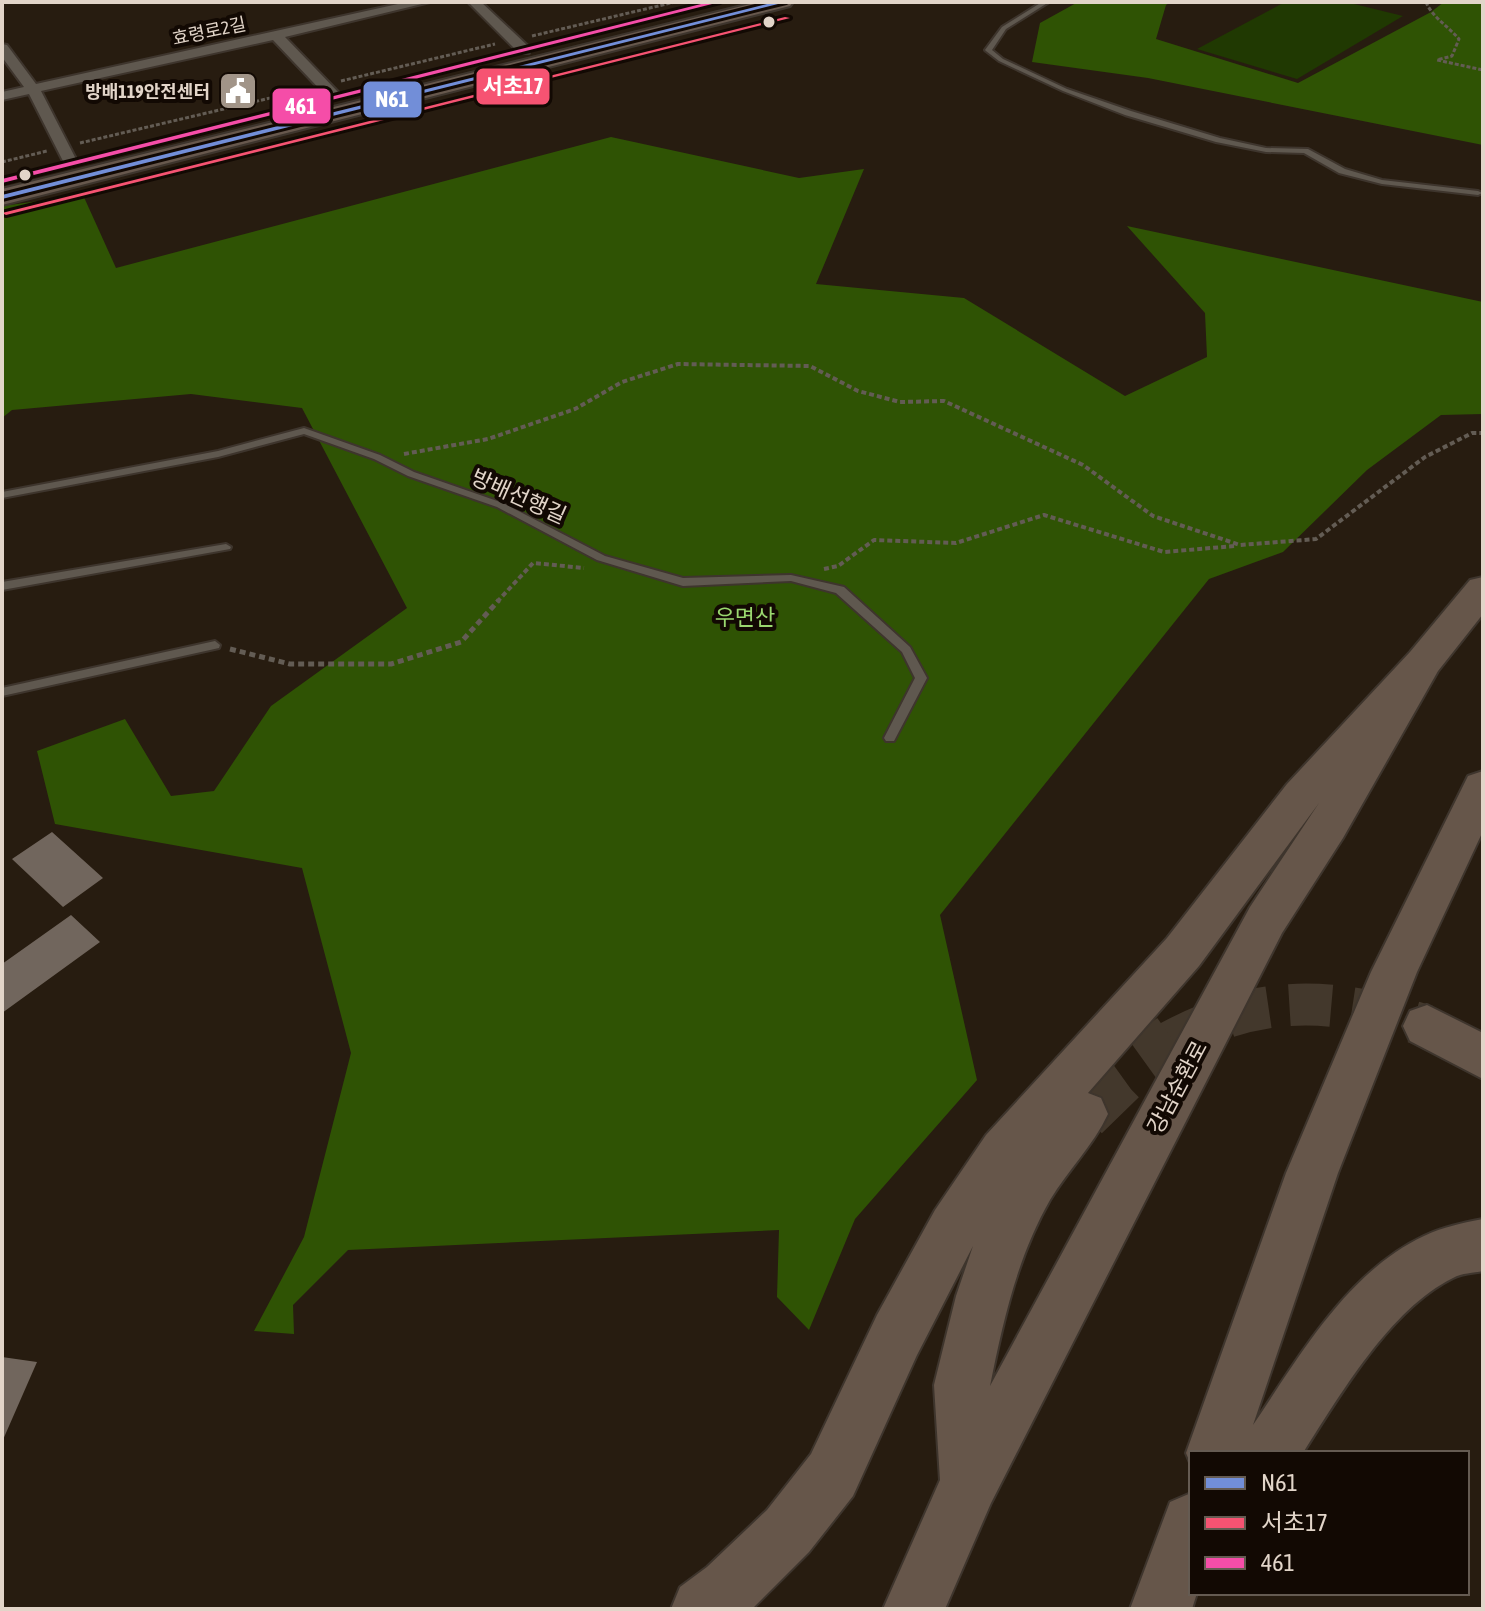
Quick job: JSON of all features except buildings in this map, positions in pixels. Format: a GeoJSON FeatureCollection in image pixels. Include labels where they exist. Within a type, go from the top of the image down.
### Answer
{"type":"FeatureCollection","features":[{"type":"Feature","properties":{"kind":"highway","name":"강남순환로"},"geometry":{"type":"LineString","coordinates":[[914,1609],[970,1482],[1266,920],[1328,826],[1424,662],[1483,589]]}},
{"type":"Feature","properties":{"kind":"highway"},"geometry":{"type":"LineString","coordinates":[[702,1609],[729,1589],[788,1531],[832,1475],[897,1335],[954,1228],[1004,1152],[1183,952],[1302,795],[1424,662]]}},
{"type":"Feature","properties":{"kind":"highway"},"geometry":{"type":"LineString","coordinates":[[1216,1451],[1312,1173],[1394,972],[1483,787]]}},
{"type":"Feature","properties":{"kind":"highway"},"geometry":{"type":"LineString","coordinates":[[1427,1026],[1483,1057]]}},
{"type":"Feature","properties":{"kind":"highway"},"geometry":{"type":"LineString","coordinates":[[970,1482],[962,1385],[983,1296],[1002,1237],[1034,1180],[1083,1114]]}},
{"type":"Feature","properties":{"kind":"highway"},"geometry":{"type":"LineString","coordinates":[[1270,1451],[1320,1375],[1399,1282],[1443,1254],[1483,1245]]}},
{"type":"Feature","properties":{"kind":"main road"},"geometry":{"type":"LineString","coordinates":[[2,180],[721,2]]}},
{"type":"Feature","properties":{"kind":"main road"},"geometry":{"type":"LineString","coordinates":[[2,197],[783,2]]}},
{"type":"Feature","properties":{"kind":"street","name":"효령로2길"},"geometry":{"type":"LineString","coordinates":[[2,96],[424,2]]}},
{"type":"Feature","properties":{"kind":"street"},"geometry":{"type":"LineString","coordinates":[[474,2],[524,50]]}},
{"type":"Feature","properties":{"kind":"street"},"geometry":{"type":"LineString","coordinates":[[276,35],[334,96]]}},
{"type":"Feature","properties":{"kind":"street"},"geometry":{"type":"LineString","coordinates":[[2,48],[33,89],[71,163]]}},
{"type":"Feature","properties":{"kind":"lane"},"geometry":{"type":"LineString","coordinates":[[1046,2],[1004,28],[988,50],[1001,60],[1065,90],[1204,136],[1248,147],[1305,151],[1342,171],[1382,182],[1478,193]]}},
{"type":"Feature","properties":{"kind":"lane","name":"방배선행길"},"geometry":{"type":"LineString","coordinates":[[2,495],[218,454],[304,431],[377,457],[411,474],[500,505],[601,558],[683,582],[791,578],[840,590],[906,650],[921,678],[890,738]]}},
{"type":"Feature","properties":{"kind":"lane"},"geometry":{"type":"LineString","coordinates":[[2,586],[226,547]]}},
{"type":"Feature","properties":{"kind":"lane"},"geometry":{"type":"LineString","coordinates":[[2,692],[215,645]]}},
{"type":"Feature","properties":{"kind":"path"},"geometry":{"type":"LineString","coordinates":[[1426,2],[1431,14],[1445,22],[1459,39],[1452,56],[1437,60],[1483,70]]}},
{"type":"Feature","properties":{"kind":"path"},"geometry":{"type":"LineString","coordinates":[[377,457],[488,439],[575,409],[622,382],[678,364],[810,366],[858,391],[900,402],[944,401],[1083,465],[1153,516],[1240,545],[1316,539],[1425,457],[1472,433],[1483,433]]}},
{"type":"Feature","properties":{"kind":"green space"},"geometry":{"type":"Polygon","coordinates":[[[1078,2],[1171,2],[1166,5],[1156,39],[1298,83],[1431,12],[1444,2],[1483,2],[1483,145],[1148,78],[1032,62],[1040,23],[1078,2]]]}},
{"type":"Feature","properties":{"kind":"green space"},"geometry":{"type":"Polygon","coordinates":[[[1285,2],[1346,2],[1403,16],[1297,79],[1197,49],[1285,2]]]}},
{"type":"Feature","properties":{"kind":"green space","name":"우면산"},"geometry":{"type":"Polygon","coordinates":[[[611,137],[799,178],[864,169],[816,284],[964,298],[1125,396],[1207,357],[1205,313],[1127,226],[1483,302],[1483,414],[1441,415],[1367,470],[1283,552],[1209,579],[940,915],[977,1080],[855,1219],[809,1330],[777,1297],[779,1230],[348,1250],[293,1305],[294,1334],[254,1331],[304,1237],[351,1053],[302,868],[55,824],[37,751],[125,719],[171,796],[214,791],[271,706],[407,608],[302,408],[191,394],[12,410],[2,418],[2,206],[83,195],[116,268],[611,137]]]}},
{"type":"Feature","properties":{"kind":"tunnel"},"geometry":{"type":"LineString","coordinates":[[1171,1042],[1234,1015],[1296,1005],[1359,1009],[1427,1026]]}},
{"type":"Feature","properties":{"kind":"tunnel"},"geometry":{"type":"LineString","coordinates":[[1083,1114],[1120,1078],[1171,1042]]}},
{"type":"Feature","properties":{"kind":"transit line","name":"461"},"geometry":{"type":"LineString","coordinates":[[2,181],[717,2]]}},
{"type":"Feature","properties":{"kind":"transit line","name":"N61"},"geometry":{"type":"LineString","coordinates":[[2,197],[783,2]]}},
{"type":"Feature","properties":{"kind":"transit line","name":"서초17"},"geometry":{"type":"LineString","coordinates":[[6,213],[787,18]]}},
{"type":"Feature","properties":{"kind":"place","name":"방배119안전센터"},"geometry":{"type":"Point","coordinates":[238,91]}}]}
